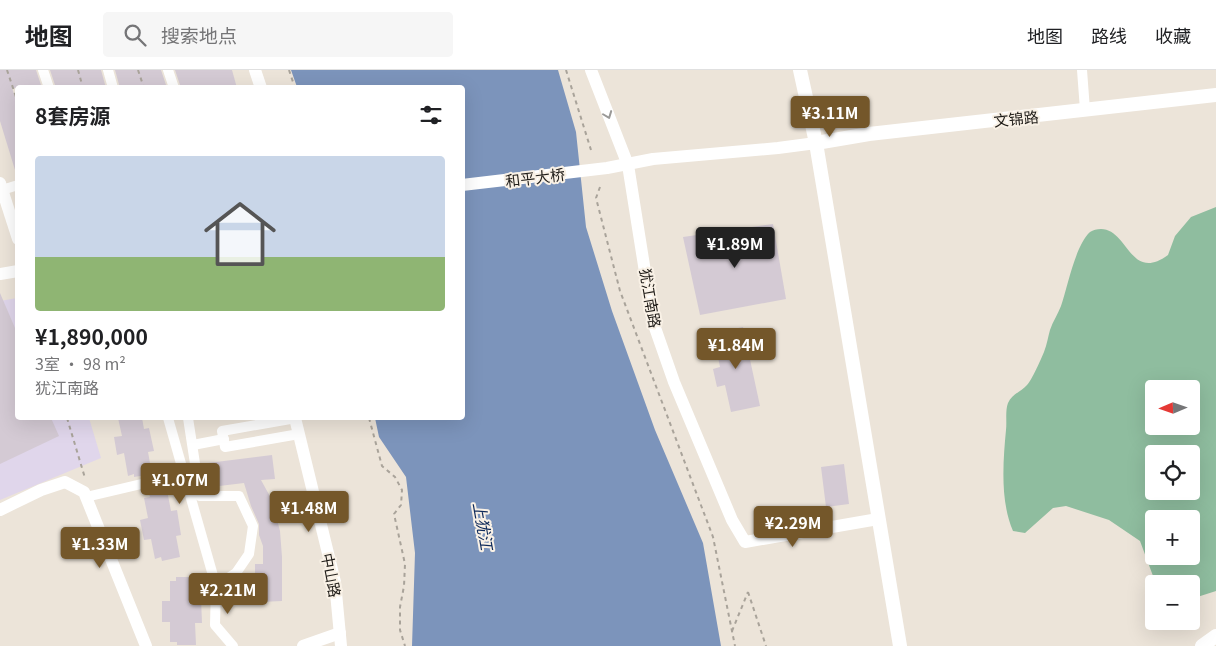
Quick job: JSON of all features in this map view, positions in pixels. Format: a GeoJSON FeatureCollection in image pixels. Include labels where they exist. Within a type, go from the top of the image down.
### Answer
{"type":"FeatureCollection","features":[{"type":"Feature","properties":{"kind":"main road"},"geometry":{"type":"LineString","coordinates":[[800,70],[816,143],[900,646]]}},
{"type":"Feature","properties":{"kind":"main road","name":"文锦路"},"geometry":{"type":"LineString","coordinates":[[816,143],[869,134],[1216,95]]}},
{"type":"Feature","properties":{"kind":"main road"},"geometry":{"type":"LineString","coordinates":[[1202,646],[1216,636]]}},
{"type":"Feature","properties":{"kind":"street"},"geometry":{"type":"LineString","coordinates":[[43,70],[48,85]]}},
{"type":"Feature","properties":{"kind":"street"},"geometry":{"type":"LineString","coordinates":[[108,70],[113,85]]}},
{"type":"Feature","properties":{"kind":"street"},"geometry":{"type":"LineString","coordinates":[[168,70],[173,85]]}},
{"type":"Feature","properties":{"kind":"street"},"geometry":{"type":"LineString","coordinates":[[255,70],[261,85]]}},
{"type":"Feature","properties":{"kind":"street","name":"犹江南路"},"geometry":{"type":"LineString","coordinates":[[591,70],[628,165],[653,322],[674,382],[732,520],[745,542],[878,519]]}},
{"type":"Feature","properties":{"kind":"street"},"geometry":{"type":"LineString","coordinates":[[1082,70],[1085,110]]}},
{"type":"Feature","properties":{"kind":"street","name":"和平大桥"},"geometry":{"type":"LineString","coordinates":[[465,185],[607,168],[628,165],[653,158],[816,143]]}},
{"type":"Feature","properties":{"kind":"street"},"geometry":{"type":"LineString","coordinates":[[15,185],[1,186],[15,230]]}},
{"type":"Feature","properties":{"kind":"street"},"geometry":{"type":"LineString","coordinates":[[0,274],[15,272]]}},
{"type":"Feature","properties":{"kind":"street"},"geometry":{"type":"LineString","coordinates":[[169,420],[216,586],[215,625],[233,646]]}},
{"type":"Feature","properties":{"kind":"street"},"geometry":{"type":"LineString","coordinates":[[188,420],[200,496],[239,496],[253,526],[249,554],[236,572],[216,586]]}},
{"type":"Feature","properties":{"kind":"street"},"geometry":{"type":"LineString","coordinates":[[284,420],[222,431],[225,447],[299,434]]}},
{"type":"Feature","properties":{"kind":"street","name":"中山路"},"geometry":{"type":"LineString","coordinates":[[296,420],[335,582],[340,640]]}},
{"type":"Feature","properties":{"kind":"street"},"geometry":{"type":"LineString","coordinates":[[193,445],[224,439]]}},
{"type":"Feature","properties":{"kind":"street"},"geometry":{"type":"LineString","coordinates":[[86,497],[184,474]]}},
{"type":"Feature","properties":{"kind":"street"},"geometry":{"type":"LineString","coordinates":[[0,510],[41,490],[64,482],[84,492],[146,646]]}},
{"type":"Feature","properties":{"kind":"street"},"geometry":{"type":"LineString","coordinates":[[303,646],[340,640]]}},
{"type":"Feature","properties":{"kind":"path"},"geometry":{"type":"LineString","coordinates":[[7,70],[15,94]]}},
{"type":"Feature","properties":{"kind":"path"},"geometry":{"type":"LineString","coordinates":[[78,70],[82,85]]}},
{"type":"Feature","properties":{"kind":"path"},"geometry":{"type":"LineString","coordinates":[[138,70],[143,85]]}},
{"type":"Feature","properties":{"kind":"path"},"geometry":{"type":"LineString","coordinates":[[289,70],[294,85]]}},
{"type":"Feature","properties":{"kind":"path"},"geometry":{"type":"LineString","coordinates":[[566,70],[591,150]]}},
{"type":"Feature","properties":{"kind":"path"},"geometry":{"type":"LineString","coordinates":[[600,187],[596,198],[620,291],[713,537],[735,646]]}},
{"type":"Feature","properties":{"kind":"path"},"geometry":{"type":"LineString","coordinates":[[68,420],[86,480]]}},
{"type":"Feature","properties":{"kind":"path"},"geometry":{"type":"LineString","coordinates":[[369,420],[382,466],[395,477],[402,490],[401,505],[394,514],[405,564],[404,586],[400,607],[400,630],[405,646]]}},
{"type":"Feature","properties":{"kind":"path"},"geometry":{"type":"LineString","coordinates":[[732,631],[748,592],[766,646]]}},
{"type":"Feature","properties":{"kind":"shaded area"},"geometry":{"type":"Polygon","coordinates":[[[15,298],[15,420],[90,420],[101,458],[0,500],[0,301],[15,298]]]}},
{"type":"Feature","properties":{"kind":"green space"},"geometry":{"type":"Polygon","coordinates":[[[1216,207],[1216,591],[1200,596],[1200,575],[1153,575],[1149,565],[1200,565],[1200,510],[1145,510],[1145,554],[1140,541],[1109,520],[1066,506],[1053,508],[1025,533],[1013,531],[1004,494],[1003,468],[1008,403],[1029,382],[1039,364],[1051,327],[1061,306],[1076,256],[1085,238],[1090,232],[1095,230],[1110,231],[1118,237],[1137,259],[1145,263],[1155,262],[1168,255],[1175,236],[1191,217],[1216,207]]]}},
{"type":"Feature","properties":{"kind":"water","name":"上犹江"},"geometry":{"type":"Polygon","coordinates":[[[291,70],[558,70],[576,132],[586,227],[612,311],[655,430],[703,543],[721,646],[412,646],[415,553],[406,477],[379,437],[375,420],[465,420],[465,85],[296,85],[291,70]]]}},
{"type":"Feature","properties":{"kind":"building"},"geometry":{"type":"Polygon","coordinates":[[[0,70],[36,70],[41,85],[15,85],[15,88],[12,88],[15,97],[15,170],[0,121],[0,70]]]}},
{"type":"Feature","properties":{"kind":"building"},"geometry":{"type":"Polygon","coordinates":[[[50,70],[101,70],[105,85],[55,85],[50,70]]]}},
{"type":"Feature","properties":{"kind":"building"},"geometry":{"type":"Polygon","coordinates":[[[115,70],[161,70],[166,85],[119,85],[115,70]]]}},
{"type":"Feature","properties":{"kind":"building"},"geometry":{"type":"Polygon","coordinates":[[[175,70],[232,70],[236,85],[180,85],[175,70]]]}},
{"type":"Feature","properties":{"kind":"building"},"geometry":{"type":"Polygon","coordinates":[[[773,224],[786,299],[700,315],[683,237],[773,224]]]}},
{"type":"Feature","properties":{"kind":"building"},"geometry":{"type":"Polygon","coordinates":[[[0,293],[15,328],[15,420],[52,420],[59,436],[0,464],[0,293]]]}},
{"type":"Feature","properties":{"kind":"building"},"geometry":{"type":"Polygon","coordinates":[[[743,327],[760,406],[731,412],[725,385],[717,387],[713,369],[720,367],[713,333],[743,327]]]}},
{"type":"Feature","properties":{"kind":"building"},"geometry":{"type":"Polygon","coordinates":[[[118,420],[142,420],[144,429],[149,428],[154,451],[148,452],[152,474],[128,476],[124,453],[117,455],[114,437],[122,436],[118,420]]]}},
{"type":"Feature","properties":{"kind":"building"},"geometry":{"type":"Polygon","coordinates":[[[272,455],[275,479],[261,480],[272,500],[280,531],[282,601],[260,602],[263,575],[255,575],[255,564],[263,564],[263,546],[259,535],[259,524],[244,483],[211,487],[208,463],[272,455]]]}},
{"type":"Feature","properties":{"kind":"building"},"geometry":{"type":"Polygon","coordinates":[[[844,464],[849,504],[826,507],[821,467],[844,464]]]}},
{"type":"Feature","properties":{"kind":"building"},"geometry":{"type":"Polygon","coordinates":[[[167,490],[171,511],[177,510],[181,535],[176,536],[180,557],[162,561],[161,557],[155,559],[151,539],[144,540],[140,520],[148,518],[144,498],[150,497],[149,494],[167,490]]]}},
{"type":"Feature","properties":{"kind":"building"},"geometry":{"type":"Polygon","coordinates":[[[176,577],[196,577],[196,598],[201,598],[202,623],[195,623],[196,645],[177,645],[177,642],[170,642],[170,622],[162,622],[162,601],[170,601],[170,581],[176,581],[176,577]]]}}]}
